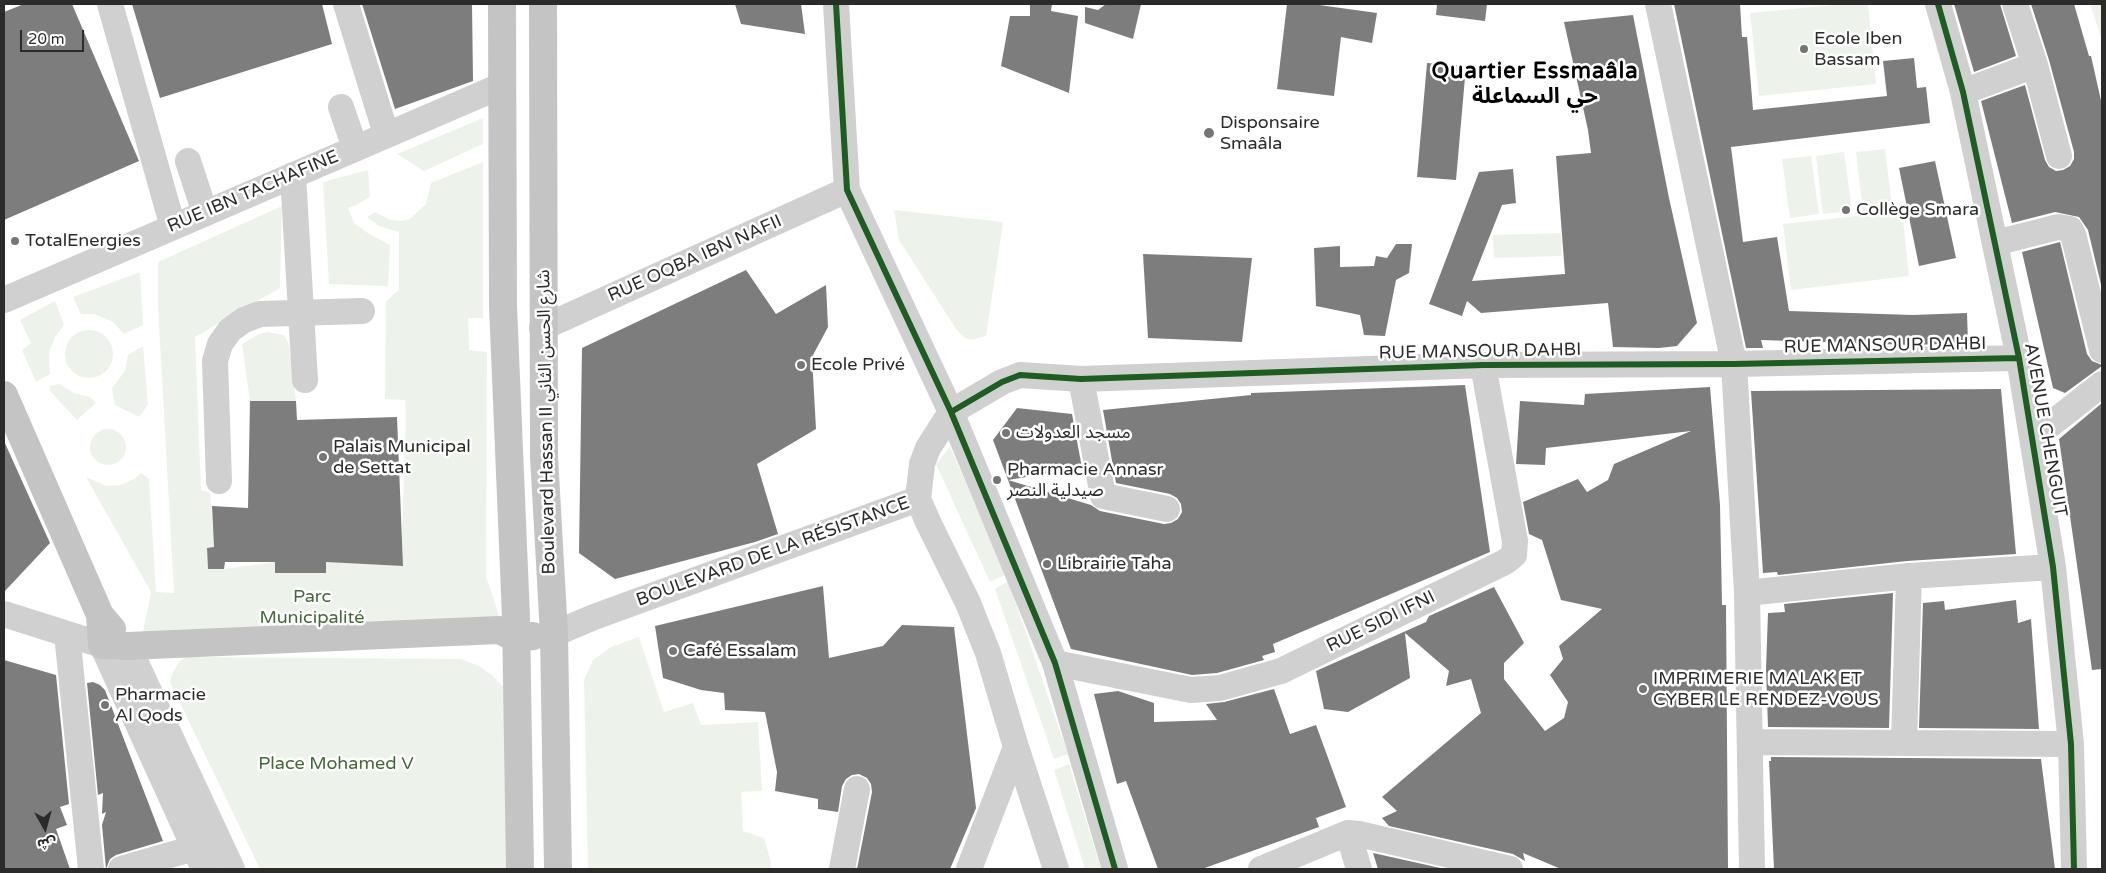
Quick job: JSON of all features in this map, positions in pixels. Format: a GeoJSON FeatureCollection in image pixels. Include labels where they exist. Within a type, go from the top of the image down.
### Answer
{"type":"FeatureCollection","features":[{"type":"Feature","properties":{"kind":"main road","name":"Boulevard Hassan II شارع الحسن الثاني"},"geometry":{"type":"LineString","coordinates":[[502,4],[501,232],[511,628],[520,869]]}},
{"type":"Feature","properties":{"kind":"main road","name":"Boulevard Hassan II شارع الحسن الثاني"},"geometry":{"type":"LineString","coordinates":[[543,4],[544,300],[542,328],[544,456],[554,625],[558,869]]}},
{"type":"Feature","properties":{"kind":"main road"},"geometry":{"type":"LineString","coordinates":[[7,411],[115,646]]}},
{"type":"Feature","properties":{"kind":"main road","name":"BOULEVARD DE LA RÉSISTANCE"},"geometry":{"type":"LineString","coordinates":[[115,646],[554,625]]}},
{"type":"Feature","properties":{"kind":"street"},"geometry":{"type":"LineString","coordinates":[[110,4],[173,227]]}},
{"type":"Feature","properties":{"kind":"street"},"geometry":{"type":"LineString","coordinates":[[346,4],[386,134]]}},
{"type":"Feature","properties":{"kind":"street"},"geometry":{"type":"LineString","coordinates":[[836,4],[847,190],[950,412],[1055,663],[1115,869]]}},
{"type":"Feature","properties":{"kind":"street"},"geometry":{"type":"LineString","coordinates":[[1658,4],[1734,364],[1747,593],[1752,869]]}},
{"type":"Feature","properties":{"kind":"street","name":"AVENUE CHENGUIT"},"geometry":{"type":"LineString","coordinates":[[1938,4],[1963,92],[2019,358],[2054,566],[2070,744],[2074,869]]}},
{"type":"Feature","properties":{"kind":"street"},"geometry":{"type":"LineString","coordinates":[[2015,4],[2035,65],[2059,156]]}},
{"type":"Feature","properties":{"kind":"street"},"geometry":{"type":"LineString","coordinates":[[1963,92],[2035,65]]}},
{"type":"Feature","properties":{"kind":"street","name":"RUE IBN TACHAFINE"},"geometry":{"type":"LineString","coordinates":[[4,300],[503,85]]}},
{"type":"Feature","properties":{"kind":"street"},"geometry":{"type":"LineString","coordinates":[[341,107],[355,148]]}},
{"type":"Feature","properties":{"kind":"street"},"geometry":{"type":"LineString","coordinates":[[188,161],[205,213]]}},
{"type":"Feature","properties":{"kind":"street"},"geometry":{"type":"LineString","coordinates":[[293,175],[305,380]]}},
{"type":"Feature","properties":{"kind":"street","name":"RUE OQBA IBN NAFII"},"geometry":{"type":"LineString","coordinates":[[542,328],[847,190]]}},
{"type":"Feature","properties":{"kind":"street"},"geometry":{"type":"LineString","coordinates":[[1995,243],[2058,227],[2070,229],[2073,234],[2102,350]]}},
{"type":"Feature","properties":{"kind":"street"},"geometry":{"type":"LineString","coordinates":[[219,481],[214,378],[215,361],[220,344],[230,330],[244,320],[260,314],[362,311]]}},
{"type":"Feature","properties":{"kind":"street","name":"RUE MANSOUR DAHBI"},"geometry":{"type":"LineString","coordinates":[[950,412],[1002,382],[1020,375],[1081,379],[1484,365],[1734,364],[2019,358]]}},
{"type":"Feature","properties":{"kind":"street","name":"RUE SIDI IFNI"},"geometry":{"type":"LineString","coordinates":[[1055,663],[1184,688],[1220,688],[1281,671],[1505,562],[1514,555],[1515,541],[1484,365]]}},
{"type":"Feature","properties":{"kind":"street"},"geometry":{"type":"LineString","coordinates":[[1081,379],[1103,496],[1167,509]]}},
{"type":"Feature","properties":{"kind":"street"},"geometry":{"type":"LineString","coordinates":[[2032,440],[2102,384]]}},
{"type":"Feature","properties":{"kind":"street","name":"BOULEVARD DE LA RÉSISTANCE"},"geometry":{"type":"LineString","coordinates":[[554,625],[594,617],[918,499],[922,464],[928,448],[950,412]]}},
{"type":"Feature","properties":{"kind":"street"},"geometry":{"type":"LineString","coordinates":[[918,499],[968,603],[988,653],[1016,748],[1056,869]]}},
{"type":"Feature","properties":{"kind":"street"},"geometry":{"type":"LineString","coordinates":[[1747,593],[1909,576],[2054,566]]}},
{"type":"Feature","properties":{"kind":"street"},"geometry":{"type":"LineString","coordinates":[[1904,744],[1909,576]]}},
{"type":"Feature","properties":{"kind":"street"},"geometry":{"type":"LineString","coordinates":[[4,614],[67,634],[115,646],[232,869]]}},
{"type":"Feature","properties":{"kind":"street"},"geometry":{"type":"LineString","coordinates":[[67,634],[91,869]]}},
{"type":"Feature","properties":{"kind":"street"},"geometry":{"type":"LineString","coordinates":[[115,646],[192,846],[204,869]]}},
{"type":"Feature","properties":{"kind":"street"},"geometry":{"type":"LineString","coordinates":[[1751,742],[2070,744]]}},
{"type":"Feature","properties":{"kind":"street"},"geometry":{"type":"LineString","coordinates":[[969,869],[1016,748]]}},
{"type":"Feature","properties":{"kind":"street"},"geometry":{"type":"LineString","coordinates":[[842,869],[857,789]]}},
{"type":"Feature","properties":{"kind":"street"},"geometry":{"type":"LineString","coordinates":[[1348,833],[1359,869]]}},
{"type":"Feature","properties":{"kind":"street"},"geometry":{"type":"LineString","coordinates":[[1261,869],[1348,833],[1510,869]]}},
{"type":"Feature","properties":{"kind":"street"},"geometry":{"type":"LineString","coordinates":[[121,869],[184,851],[192,846]]}},
{"type":"Feature","properties":{"kind":"green space"},"geometry":{"type":"Polygon","coordinates":[[[1843,4],[1868,4],[1876,84],[1759,96],[1750,13],[1843,4]]]}},
{"type":"Feature","properties":{"kind":"green space"},"geometry":{"type":"Polygon","coordinates":[[[2090,4],[2102,4],[2102,41],[2090,4]]]}},
{"type":"Feature","properties":{"kind":"green space"},"geometry":{"type":"Polygon","coordinates":[[[483,118],[483,144],[424,171],[397,154],[483,118]]]}},
{"type":"Feature","properties":{"kind":"green space"},"geometry":{"type":"Polygon","coordinates":[[[1885,149],[1892,207],[1863,211],[1856,152],[1885,149]]]}},
{"type":"Feature","properties":{"kind":"green space"},"geometry":{"type":"Polygon","coordinates":[[[1844,152],[1852,211],[1823,214],[1816,156],[1844,152]]]}},
{"type":"Feature","properties":{"kind":"green space"},"geometry":{"type":"Polygon","coordinates":[[[1811,156],[1819,214],[1790,218],[1782,159],[1811,156]]]}},
{"type":"Feature","properties":{"kind":"green space","name":"Parc Municipalité"},"geometry":{"type":"Polygon","coordinates":[[[483,162],[483,318],[468,318],[469,350],[487,352],[486,576],[500,619],[142,637],[151,592],[86,477],[107,486],[120,485],[134,479],[141,473],[149,479],[156,592],[174,593],[158,307],[158,262],[282,206],[280,288],[195,337],[201,490],[210,493],[214,547],[207,548],[208,569],[224,569],[275,562],[275,573],[326,573],[326,562],[403,566],[405,400],[385,399],[386,301],[399,290],[399,232],[379,226],[367,217],[375,212],[390,220],[402,221],[410,219],[426,204],[431,183],[483,162]]]}},
{"type":"Feature","properties":{"kind":"green space"},"geometry":{"type":"Polygon","coordinates":[[[368,170],[370,197],[348,208],[354,223],[390,245],[388,286],[329,284],[323,182],[368,170]]]}},
{"type":"Feature","properties":{"kind":"green space"},"geometry":{"type":"Polygon","coordinates":[[[894,210],[1003,222],[986,336],[971,340],[965,338],[956,329],[899,240],[894,210]]]}},
{"type":"Feature","properties":{"kind":"green space"},"geometry":{"type":"Polygon","coordinates":[[[1902,211],[1909,276],[1791,290],[1783,224],[1902,211]]]}},
{"type":"Feature","properties":{"kind":"green space"},"geometry":{"type":"Polygon","coordinates":[[[1561,233],[1562,256],[1494,258],[1493,235],[1561,233]]]}},
{"type":"Feature","properties":{"kind":"green space"},"geometry":{"type":"Polygon","coordinates":[[[140,272],[143,325],[124,334],[113,322],[94,314],[81,314],[73,297],[140,272]]]}},
{"type":"Feature","properties":{"kind":"green space"},"geometry":{"type":"Polygon","coordinates":[[[55,301],[64,325],[55,337],[49,352],[50,374],[36,382],[22,350],[31,343],[20,320],[55,301]]]}},
{"type":"Feature","properties":{"kind":"green space"},"geometry":{"type":"Polygon","coordinates":[[[89,330],[98,332],[106,337],[111,345],[113,354],[111,363],[106,371],[98,376],[89,378],[80,376],[72,371],[67,363],[65,354],[67,345],[72,337],[80,332],[89,330]]]}},
{"type":"Feature","properties":{"kind":"green space"},"geometry":{"type":"Polygon","coordinates":[[[267,332],[284,335],[289,344],[296,401],[250,401],[242,344],[259,334],[267,332]]]}},
{"type":"Feature","properties":{"kind":"green space"},"geometry":{"type":"Polygon","coordinates":[[[143,346],[148,405],[139,417],[115,405],[112,388],[125,371],[128,355],[143,346]]]}},
{"type":"Feature","properties":{"kind":"green space"},"geometry":{"type":"Polygon","coordinates":[[[59,384],[74,393],[90,397],[96,403],[77,420],[50,391],[50,386],[59,384]]]}},
{"type":"Feature","properties":{"kind":"green space"},"geometry":{"type":"Polygon","coordinates":[[[108,429],[115,430],[121,434],[125,440],[125,454],[121,460],[115,464],[108,465],[101,464],[95,460],[91,454],[90,447],[91,440],[95,434],[101,430],[108,429]]]}},
{"type":"Feature","properties":{"kind":"green space"},"geometry":{"type":"Polygon","coordinates":[[[950,447],[1007,574],[990,582],[936,464],[950,447]]]}},
{"type":"Feature","properties":{"kind":"green space"},"geometry":{"type":"Polygon","coordinates":[[[1008,581],[1068,754],[1054,759],[995,589],[1008,581]]]}},
{"type":"Feature","properties":{"kind":"green space"},"geometry":{"type":"Polygon","coordinates":[[[639,637],[664,712],[693,703],[701,725],[758,722],[762,791],[741,792],[743,831],[764,838],[771,862],[770,869],[588,869],[584,680],[593,660],[611,647],[639,637]]]}},
{"type":"Feature","properties":{"kind":"green space","name":"Place Mohamed V"},"geometry":{"type":"Polygon","coordinates":[[[186,657],[461,659],[479,666],[493,676],[507,691],[511,869],[260,869],[170,682],[179,662],[186,657]]]}},
{"type":"Feature","properties":{"kind":"green space"},"geometry":{"type":"Polygon","coordinates":[[[1069,764],[1101,869],[1085,869],[1054,770],[1069,764]]]}},
{"type":"Feature","properties":{"kind":"building"},"geometry":{"type":"Polygon","coordinates":[[[24,4],[72,4],[139,161],[4,220],[4,12],[24,4]]]}},
{"type":"Feature","properties":{"kind":"building"},"geometry":{"type":"Polygon","coordinates":[[[132,4],[322,4],[332,44],[160,98],[132,4]]]}},
{"type":"Feature","properties":{"kind":"building"},"geometry":{"type":"Polygon","coordinates":[[[362,4],[472,4],[473,81],[395,109],[362,4]]]}},
{"type":"Feature","properties":{"kind":"building"},"geometry":{"type":"Polygon","coordinates":[[[735,4],[801,4],[805,34],[741,24],[735,4]]]}},
{"type":"Feature","properties":{"kind":"building"},"geometry":{"type":"Polygon","coordinates":[[[1030,4],[1052,4],[1051,11],[1078,16],[1069,93],[1001,66],[1010,16],[1030,16],[1030,4]]]}},
{"type":"Feature","properties":{"kind":"building"},"geometry":{"type":"Polygon","coordinates":[[[1106,4],[1141,4],[1133,39],[1085,23],[1085,7],[1098,10],[1106,4]]]}},
{"type":"Feature","properties":{"kind":"building"},"geometry":{"type":"Polygon","coordinates":[[[1287,4],[1312,4],[1377,13],[1372,43],[1341,37],[1334,96],[1277,89],[1287,4]]]}},
{"type":"Feature","properties":{"kind":"building"},"geometry":{"type":"Polygon","coordinates":[[[1437,4],[1487,4],[1485,21],[1436,15],[1437,4]]]}},
{"type":"Feature","properties":{"kind":"building"},"geometry":{"type":"Polygon","coordinates":[[[1674,4],[1740,4],[1742,37],[1747,37],[1753,110],[1887,96],[1883,61],[1914,58],[1917,88],[1926,87],[1930,123],[1731,147],[1743,242],[1777,237],[1789,311],[1913,315],[1967,313],[1968,343],[1913,345],[1761,340],[1763,348],[1746,348],[1674,4]]]}},
{"type":"Feature","properties":{"kind":"building"},"geometry":{"type":"Polygon","coordinates":[[[1954,4],[2000,4],[2016,56],[1974,72],[1954,4]]]}},
{"type":"Feature","properties":{"kind":"building"},"geometry":{"type":"Polygon","coordinates":[[[2031,4],[2074,4],[2089,56],[2091,56],[2102,105],[2102,289],[2088,230],[2079,217],[2055,212],[2012,223],[1981,101],[2025,85],[2045,160],[2049,167],[2056,171],[2070,166],[2074,159],[2074,152],[2049,60],[2031,4]]]}},
{"type":"Feature","properties":{"kind":"building"},"geometry":{"type":"Polygon","coordinates":[[[1633,15],[1669,198],[1697,323],[1677,346],[1659,348],[1613,347],[1608,303],[1481,313],[1467,301],[1462,316],[1429,304],[1479,172],[1513,169],[1516,203],[1502,205],[1472,281],[1565,274],[1556,156],[1591,153],[1588,130],[1564,22],[1633,15]]]}},
{"type":"Feature","properties":{"kind":"building"},"geometry":{"type":"Polygon","coordinates":[[[1427,63],[1466,66],[1456,180],[1417,177],[1427,63]]]}},
{"type":"Feature","properties":{"kind":"building"},"geometry":{"type":"Polygon","coordinates":[[[1935,161],[1956,258],[1919,266],[1899,168],[1935,161]]]}},
{"type":"Feature","properties":{"kind":"building"},"geometry":{"type":"Polygon","coordinates":[[[2060,242],[2087,354],[2092,361],[2102,365],[2065,393],[2053,388],[2022,252],[2060,242]]]}},
{"type":"Feature","properties":{"kind":"building"},"geometry":{"type":"Polygon","coordinates":[[[1396,244],[1412,244],[1409,273],[1396,280],[1385,336],[1364,335],[1360,315],[1316,306],[1314,248],[1340,246],[1340,267],[1374,266],[1376,256],[1387,258],[1396,244]]]}},
{"type":"Feature","properties":{"kind":"building"},"geometry":{"type":"Polygon","coordinates":[[[1143,254],[1252,258],[1242,342],[1148,338],[1143,254]]]}},
{"type":"Feature","properties":{"kind":"building"},"geometry":{"type":"Polygon","coordinates":[[[746,270],[776,314],[826,285],[828,327],[812,357],[816,429],[757,464],[778,534],[755,542],[615,579],[579,553],[582,348],[746,270]]]}},
{"type":"Feature","properties":{"kind":"building"},"geometry":{"type":"Polygon","coordinates":[[[1465,385],[1490,552],[1273,644],[1275,652],[1262,656],[1264,660],[1217,673],[1192,675],[1071,649],[1008,480],[1091,505],[1100,511],[1164,524],[1178,519],[1182,512],[1181,504],[1177,498],[1170,494],[1116,483],[1103,410],[1251,395],[1251,393],[1465,385]]]}},
{"type":"Feature","properties":{"kind":"building"},"geometry":{"type":"Polygon","coordinates":[[[1710,387],[1720,505],[1722,605],[1726,605],[1728,869],[1561,869],[1523,853],[1525,861],[1513,854],[1389,826],[1382,818],[1397,811],[1382,797],[1481,713],[1471,679],[1446,686],[1449,671],[1405,633],[1410,678],[1348,712],[1324,709],[1316,671],[1426,622],[1429,616],[1494,587],[1524,643],[1504,663],[1504,679],[1545,731],[1564,718],[1568,702],[1550,675],[1563,659],[1559,646],[1602,609],[1561,600],[1542,540],[1529,534],[1523,502],[1578,479],[1587,492],[1608,480],[1614,464],[1691,431],[1546,448],[1545,465],[1516,464],[1520,401],[1584,405],[1585,394],[1710,387]]]}},
{"type":"Feature","properties":{"kind":"building"},"geometry":{"type":"Polygon","coordinates":[[[2001,389],[2016,554],[1907,561],[1778,575],[1777,572],[1763,573],[1751,391],[2001,389]]]}},
{"type":"Feature","properties":{"kind":"building","name":"Palais Municipal de Settat"},"geometry":{"type":"Polygon","coordinates":[[[250,401],[296,401],[297,420],[397,417],[403,566],[326,562],[326,573],[275,573],[275,562],[225,562],[224,569],[208,569],[207,548],[214,547],[212,506],[248,508],[250,401]]]}},
{"type":"Feature","properties":{"kind":"building"},"geometry":{"type":"Polygon","coordinates":[[[2102,403],[2102,669],[2092,670],[2059,439],[2102,403]]]}},
{"type":"Feature","properties":{"kind":"building"},"geometry":{"type":"Polygon","coordinates":[[[1017,408],[1072,414],[1082,468],[1008,480],[993,440],[1017,408]]]}},
{"type":"Feature","properties":{"kind":"building"},"geometry":{"type":"Polygon","coordinates":[[[4,441],[50,543],[4,592],[4,441]]]}},
{"type":"Feature","properties":{"kind":"building"},"geometry":{"type":"Polygon","coordinates":[[[823,586],[829,658],[883,646],[902,625],[954,627],[976,808],[950,869],[857,869],[872,792],[871,784],[867,778],[859,774],[852,775],[846,779],[842,786],[838,812],[818,809],[818,799],[775,791],[777,772],[765,712],[725,710],[724,693],[701,690],[663,678],[655,626],[823,586]]]}},
{"type":"Feature","properties":{"kind":"building"},"geometry":{"type":"Polygon","coordinates":[[[1893,593],[1889,728],[1768,727],[1766,669],[1768,613],[1785,612],[1784,604],[1893,593]]]}},
{"type":"Feature","properties":{"kind":"building"},"geometry":{"type":"Polygon","coordinates":[[[2016,600],[2018,623],[2031,619],[2039,729],[1919,728],[1923,603],[1944,601],[1945,610],[2016,600]]]}},
{"type":"Feature","properties":{"kind":"building"},"geometry":{"type":"Polygon","coordinates":[[[4,660],[56,675],[69,804],[60,807],[67,825],[56,829],[70,869],[4,869],[4,660]]]}},
{"type":"Feature","properties":{"kind":"building"},"geometry":{"type":"Polygon","coordinates":[[[93,682],[105,690],[163,841],[116,855],[110,859],[106,869],[102,825],[106,812],[102,814],[103,793],[98,795],[87,683],[93,682]]]}},
{"type":"Feature","properties":{"kind":"building"},"geometry":{"type":"Polygon","coordinates":[[[1274,689],[1290,734],[1316,725],[1346,807],[1316,818],[1319,827],[1202,869],[1158,869],[1126,781],[1117,784],[1094,694],[1118,691],[1154,703],[1154,722],[1217,720],[1206,704],[1224,702],[1274,689]]]}},
{"type":"Feature","properties":{"kind":"building"},"geometry":{"type":"Polygon","coordinates":[[[1771,757],[2041,759],[2055,869],[1774,869],[1769,761],[1771,761],[1771,757]]]}},
{"type":"Feature","properties":{"kind":"building"},"geometry":{"type":"Polygon","coordinates":[[[1373,853],[1445,869],[1378,869],[1373,853]]]}},
{"type":"Feature","properties":{"kind":"cycle path"},"geometry":{"type":"LineString","coordinates":[[836,4],[847,190],[951,412],[1055,663],[1115,869]]}},
{"type":"Feature","properties":{"kind":"cycle path"},"geometry":{"type":"LineString","coordinates":[[1938,4],[1963,92],[2019,358],[2053,567],[2071,744],[2074,869]]}},
{"type":"Feature","properties":{"kind":"cycle path"},"geometry":{"type":"LineString","coordinates":[[951,412],[1002,382],[1020,375],[1081,379],[1483,365],[1734,364],[2019,358]]}},
{"type":"Feature","properties":{"kind":"place","name":"Ecole Iben Bassam"},"geometry":{"type":"Point","coordinates":[1804,49]}},
{"type":"Feature","properties":{"kind":"place","name":"Disponsaire Smaâla"},"geometry":{"type":"Point","coordinates":[1209,133]}},
{"type":"Feature","properties":{"kind":"place","name":"Collège Smara"},"geometry":{"type":"Point","coordinates":[1846,210]}},
{"type":"Feature","properties":{"kind":"place","name":"TotalEnergies"},"geometry":{"type":"Point","coordinates":[15,241]}},
{"type":"Feature","properties":{"kind":"place","name":"Ecole Privé"},"geometry":{"type":"Point","coordinates":[801,365]}},
{"type":"Feature","properties":{"kind":"place","name":"مسجد العدولات"},"geometry":{"type":"Point","coordinates":[1006,433]}},
{"type":"Feature","properties":{"kind":"place","name":"Palais Municipal de Settat"},"geometry":{"type":"Point","coordinates":[323,457]}},
{"type":"Feature","properties":{"kind":"place","name":"Pharmacie Annasr صيدلية النصر"},"geometry":{"type":"Point","coordinates":[997,480]}},
{"type":"Feature","properties":{"kind":"place","name":"Librairie Taha"},"geometry":{"type":"Point","coordinates":[1047,564]}},
{"type":"Feature","properties":{"kind":"place","name":"Café Essalam"},"geometry":{"type":"Point","coordinates":[673,651]}},
{"type":"Feature","properties":{"kind":"place","name":"IMPRIMERIE MALAK ET CYBER LE RENDEZ-VOUS"},"geometry":{"type":"Point","coordinates":[1643,689]}},
{"type":"Feature","properties":{"kind":"place","name":"Pharmacie Al Qods"},"geometry":{"type":"Point","coordinates":[105,705]}},
{"type":"Feature","properties":{"kind":"district","name":"Quartier Essmaâla حي السماعلة"},"geometry":{"type":"Point","coordinates":[1535,84]}}]}
